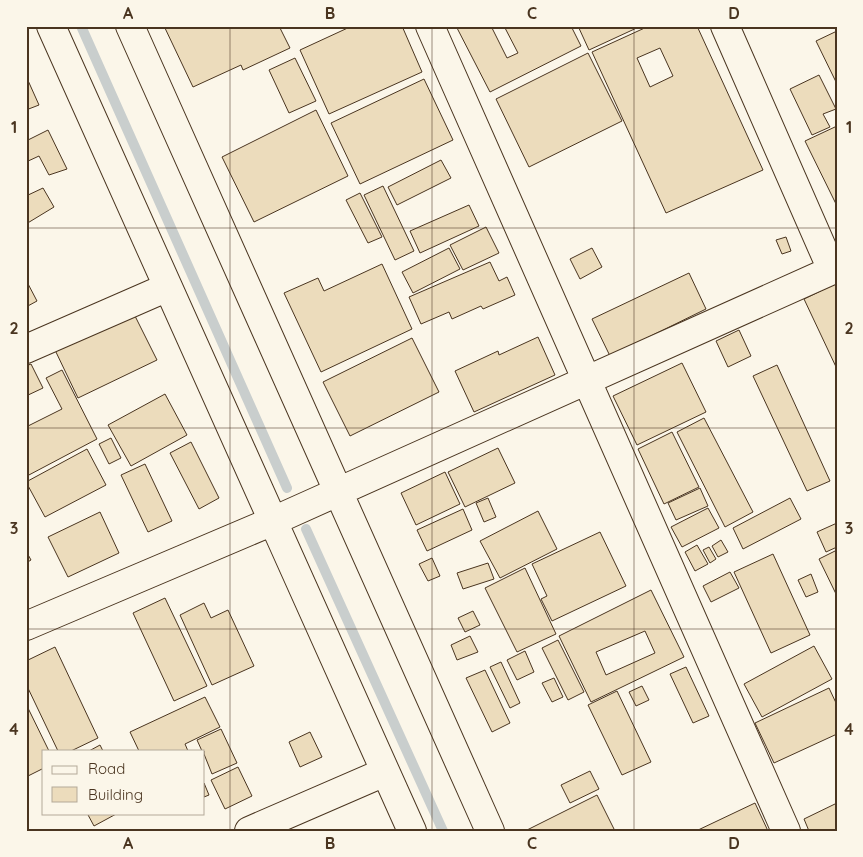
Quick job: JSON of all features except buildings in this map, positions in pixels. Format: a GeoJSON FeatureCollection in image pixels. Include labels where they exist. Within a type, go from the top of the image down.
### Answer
{"type":"FeatureCollection","features":[{"type":"Feature","properties":{"kind":"street"},"geometry":{"type":"LineString","coordinates":[[51,26],[412,831]]}},
{"type":"Feature","properties":{"kind":"street"},"geometry":{"type":"LineString","coordinates":[[130,26],[490,831]]}},
{"type":"Feature","properties":{"kind":"street"},"geometry":{"type":"LineString","coordinates":[[430,26],[786,831]]}},
{"type":"Feature","properties":{"kind":"street"},"geometry":{"type":"LineString","coordinates":[[26,626],[273,521],[834,269],[726,27]]}},
{"type":"Feature","properties":{"kind":"street"},"geometry":{"type":"LineString","coordinates":[[26,349],[168,287]]}},
{"type":"Feature","properties":{"kind":"street"},"geometry":{"type":"LineString","coordinates":[[249,831],[385,772]]}},
{"type":"Feature","properties":{"kind":"waterway"},"geometry":{"type":"LineString","coordinates":[[81,26],[287,488]]}},
{"type":"Feature","properties":{"kind":"waterway"},"geometry":{"type":"LineString","coordinates":[[306,529],[443,831]]}}]}
